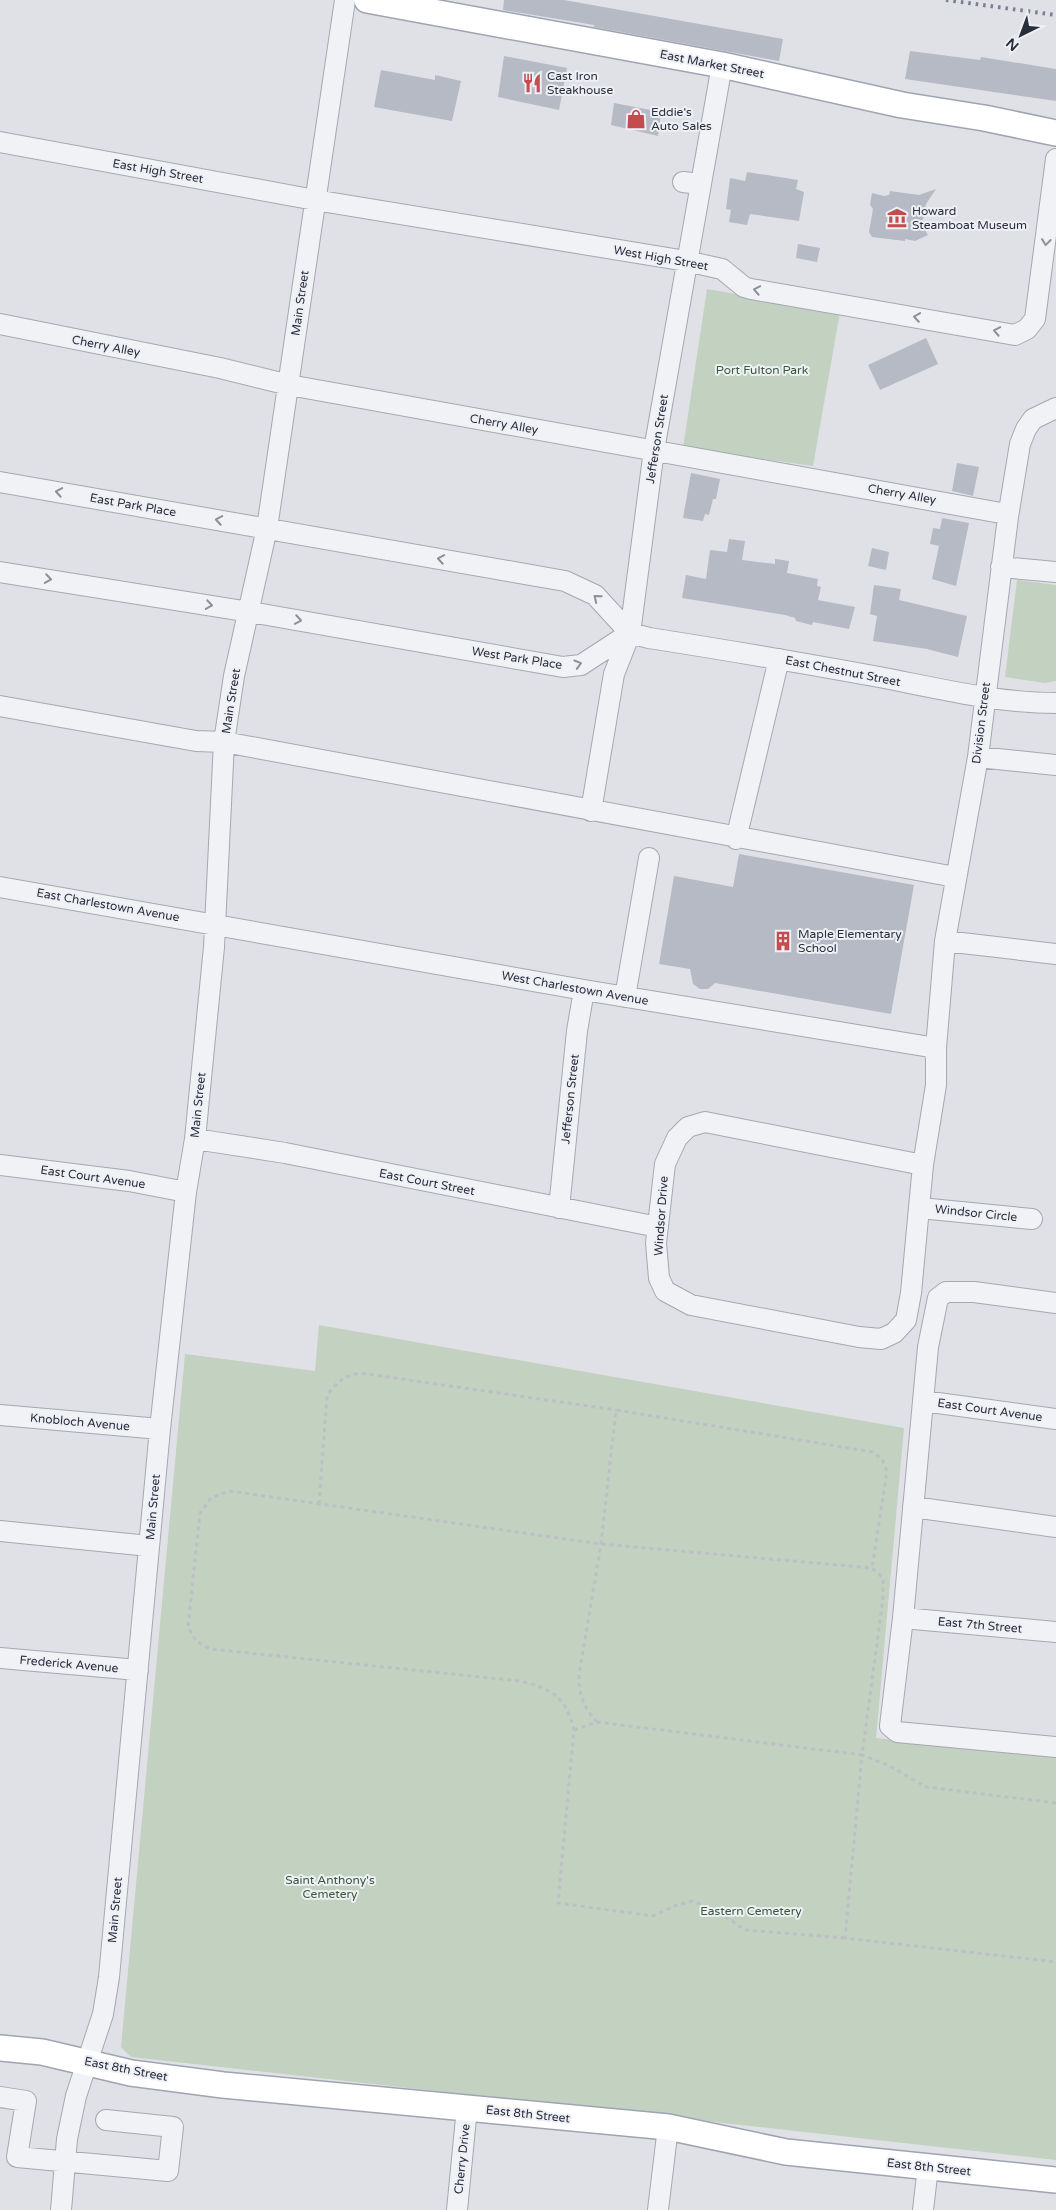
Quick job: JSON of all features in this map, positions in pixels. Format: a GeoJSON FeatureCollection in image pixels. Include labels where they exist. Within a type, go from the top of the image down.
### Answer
{"type":"FeatureCollection","features":[{"type":"Feature","properties":{"kind":"main road","name":"East Market Street"},"geometry":{"type":"LineString","coordinates":[[367,0],[722,65],[902,105],[984,118],[1056,133]]}},
{"type":"Feature","properties":{"kind":"main road","name":"East 8th Street"},"geometry":{"type":"LineString","coordinates":[[0,2048],[42,2052],[131,2073],[223,2085],[668,2127],[786,2152],[1056,2180]]}},
{"type":"Feature","properties":{"kind":"street","name":"Main Street"},"geometry":{"type":"LineString","coordinates":[[61,2210],[67,2139],[86,2062],[103,2014],[109,1977],[160,1429],[186,1192],[195,1139],[215,924],[224,742],[234,676],[250,612],[267,528],[346,0]]}},
{"type":"Feature","properties":{"kind":"street","name":"Jefferson Street"},"geometry":{"type":"LineString","coordinates":[[591,811],[614,674],[630,633],[654,450],[686,261],[692,183],[722,65]]}},
{"type":"Feature","properties":{"kind":"street","name":"East High Street"},"geometry":{"type":"LineString","coordinates":[[0,142],[315,200]]}},
{"type":"Feature","properties":{"kind":"street","name":"West High Street"},"geometry":{"type":"LineString","coordinates":[[315,200],[686,261],[722,269],[744,287],[751,289],[1015,335],[1027,330],[1034,319],[1039,299],[1056,159]]}},
{"type":"Feature","properties":{"kind":"street","name":"Cherry Alley"},"geometry":{"type":"LineString","coordinates":[[0,324],[220,368],[289,385],[1001,512],[1008,517]]}},
{"type":"Feature","properties":{"kind":"street","name":"Division Street"},"geometry":{"type":"LineString","coordinates":[[936,1048],[945,941],[978,757],[1001,567],[1020,444],[1026,429],[1033,419],[1052,410]]}},
{"type":"Feature","properties":{"kind":"street","name":"East Park Place"},"geometry":{"type":"LineString","coordinates":[[0,482],[267,528]]}},
{"type":"Feature","properties":{"kind":"street"},"geometry":{"type":"LineString","coordinates":[[267,528],[565,581],[595,595],[630,633]]}},
{"type":"Feature","properties":{"kind":"street"},"geometry":{"type":"LineString","coordinates":[[1001,567],[1056,572]]}},
{"type":"Feature","properties":{"kind":"street"},"geometry":{"type":"LineString","coordinates":[[0,572],[250,612]]}},
{"type":"Feature","properties":{"kind":"street","name":"West Park Place"},"geometry":{"type":"LineString","coordinates":[[250,612],[563,667],[581,665],[630,633]]}},
{"type":"Feature","properties":{"kind":"street","name":"East Chestnut Street"},"geometry":{"type":"LineString","coordinates":[[630,633],[649,638],[779,659],[984,697],[1032,703],[1056,703]]}},
{"type":"Feature","properties":{"kind":"street"},"geometry":{"type":"LineString","coordinates":[[736,838],[779,659]]}},
{"type":"Feature","properties":{"kind":"street"},"geometry":{"type":"LineString","coordinates":[[0,706],[196,741],[224,742],[955,877]]}},
{"type":"Feature","properties":{"kind":"street"},"geometry":{"type":"LineString","coordinates":[[978,757],[1056,765]]}},
{"type":"Feature","properties":{"kind":"street"},"geometry":{"type":"LineString","coordinates":[[625,997],[649,858]]}},
{"type":"Feature","properties":{"kind":"street","name":"East Charlestown Avenue"},"geometry":{"type":"LineString","coordinates":[[0,887],[215,924]]}},
{"type":"Feature","properties":{"kind":"street","name":"West Charlestown Avenue"},"geometry":{"type":"LineString","coordinates":[[215,924],[584,990],[936,1048]]}},
{"type":"Feature","properties":{"kind":"street"},"geometry":{"type":"LineString","coordinates":[[945,941],[1056,954]]}},
{"type":"Feature","properties":{"kind":"street","name":"Jefferson Street"},"geometry":{"type":"LineString","coordinates":[[559,1208],[577,1031],[584,990]]}},
{"type":"Feature","properties":{"kind":"street","name":"Windsor Drive"},"geometry":{"type":"LineString","coordinates":[[923,1165],[705,1122],[688,1127],[670,1150],[665,1164],[656,1244],[659,1278],[665,1291],[681,1301],[796,1326],[881,1339],[894,1333],[906,1320],[911,1293],[923,1165],[936,1085],[936,1048]]}},
{"type":"Feature","properties":{"kind":"street","name":"East Court Street"},"geometry":{"type":"LineString","coordinates":[[195,1139],[285,1153],[658,1227]]}},
{"type":"Feature","properties":{"kind":"street","name":"East Court Avenue"},"geometry":{"type":"LineString","coordinates":[[0,1165],[129,1181],[186,1192]]}},
{"type":"Feature","properties":{"kind":"street","name":"Windsor Circle"},"geometry":{"type":"LineString","coordinates":[[920,1208],[1032,1219]]}},
{"type":"Feature","properties":{"kind":"street"},"geometry":{"type":"LineString","coordinates":[[1056,1303],[974,1292],[946,1292],[938,1298],[931,1323],[903,1618],[890,1726],[897,1732],[1056,1747]]}},
{"type":"Feature","properties":{"kind":"street","name":"East Court Avenue"},"geometry":{"type":"LineString","coordinates":[[923,1401],[1056,1419]]}},
{"type":"Feature","properties":{"kind":"street","name":"Knobloch Avenue"},"geometry":{"type":"LineString","coordinates":[[0,1415],[160,1429]]}},
{"type":"Feature","properties":{"kind":"street"},"geometry":{"type":"LineString","coordinates":[[914,1507],[1056,1527]]}},
{"type":"Feature","properties":{"kind":"street"},"geometry":{"type":"LineString","coordinates":[[0,1531],[150,1546]]}},
{"type":"Feature","properties":{"kind":"street","name":"East 7th Street"},"geometry":{"type":"LineString","coordinates":[[903,1618],[1056,1632]]}},
{"type":"Feature","properties":{"kind":"street","name":"Frederick Avenue"},"geometry":{"type":"LineString","coordinates":[[0,1658],[138,1670]]}},
{"type":"Feature","properties":{"kind":"street"},"geometry":{"type":"LineString","coordinates":[[0,2097],[26,2102],[17,2157],[168,2171],[174,2127],[106,2120]]}},
{"type":"Feature","properties":{"kind":"street","name":"Cherry Drive"},"geometry":{"type":"LineString","coordinates":[[457,2210],[468,2108]]}},
{"type":"Feature","properties":{"kind":"street"},"geometry":{"type":"LineString","coordinates":[[658,2210],[668,2127]]}},
{"type":"Feature","properties":{"kind":"street"},"geometry":{"type":"LineString","coordinates":[[923,2210],[928,2167]]}},
{"type":"Feature","properties":{"kind":"path"},"geometry":{"type":"LineString","coordinates":[[319,1504],[327,1395],[337,1382],[348,1376],[360,1374],[616,1410],[873,1452],[882,1459],[887,1471],[872,1568]]}},
{"type":"Feature","properties":{"kind":"path"},"geometry":{"type":"LineString","coordinates":[[597,1722],[587,1711],[579,1694],[578,1675],[601,1544],[616,1410]]}},
{"type":"Feature","properties":{"kind":"path"},"geometry":{"type":"LineString","coordinates":[[845,1938],[862,1755],[883,1598],[883,1578],[872,1568],[601,1544],[229,1491],[211,1498],[200,1514],[188,1627],[196,1640],[210,1649],[520,1681],[546,1688],[562,1700],[570,1715],[574,1730],[558,1903],[653,1916],[674,1906],[693,1901],[718,1911],[744,1930],[845,1938],[1056,1962]]}},
{"type":"Feature","properties":{"kind":"path"},"geometry":{"type":"LineString","coordinates":[[574,1730],[597,1722],[862,1755],[890,1766],[926,1787],[1056,1803]]}},
{"type":"Feature","properties":{"kind":"green space","name":"Port Fulton Park"},"geometry":{"type":"Polygon","coordinates":[[[707,289],[840,312],[813,466],[683,448],[707,289]]]}},
{"type":"Feature","properties":{"kind":"green space"},"geometry":{"type":"Polygon","coordinates":[[[1017,580],[1056,585],[1056,681],[1045,683],[1005,677],[1017,580]]]}},
{"type":"Feature","properties":{"kind":"green space","name":"Eastern Cemetery"},"geometry":{"type":"Polygon","coordinates":[[[319,1325],[904,1428],[876,1738],[1056,1757],[1056,2160],[131,2057],[121,2047],[185,1354],[315,1371],[319,1325]]]}},
{"type":"Feature","properties":{"kind":"building"},"geometry":{"type":"Polygon","coordinates":[[[504,0],[564,0],[783,39],[779,61],[594,27],[594,25],[503,10],[504,0]]]}},
{"type":"Feature","properties":{"kind":"building"},"geometry":{"type":"Polygon","coordinates":[[[910,51],[980,60],[981,57],[1056,69],[1056,101],[905,79],[910,51]]]}},
{"type":"Feature","properties":{"kind":"building","name":"Cast Iron Steakhouse"},"geometry":{"type":"Polygon","coordinates":[[[504,56],[567,68],[559,110],[498,97],[504,56]]]}},
{"type":"Feature","properties":{"kind":"building"},"geometry":{"type":"Polygon","coordinates":[[[381,70],[435,80],[435,75],[461,81],[452,121],[374,107],[381,70]]]}},
{"type":"Feature","properties":{"kind":"building","name":"Eddie's Auto Sales"},"geometry":{"type":"Polygon","coordinates":[[[614,103],[661,112],[658,136],[611,125],[614,103]]]}},
{"type":"Feature","properties":{"kind":"building"},"geometry":{"type":"Polygon","coordinates":[[[747,172],[798,180],[796,189],[804,192],[799,221],[750,214],[747,225],[729,222],[731,210],[726,209],[730,178],[745,181],[747,172]]]}},
{"type":"Feature","properties":{"kind":"building","name":"Howard Steamboat Museum"},"geometry":{"type":"Polygon","coordinates":[[[936,189],[926,204],[922,225],[928,235],[915,241],[872,237],[869,232],[873,209],[870,205],[872,193],[884,196],[889,195],[890,191],[919,195],[936,189]]]}},
{"type":"Feature","properties":{"kind":"building"},"geometry":{"type":"Polygon","coordinates":[[[798,244],[820,248],[817,262],[796,258],[798,244]]]}},
{"type":"Feature","properties":{"kind":"building"},"geometry":{"type":"Polygon","coordinates":[[[926,338],[938,364],[880,390],[868,365],[926,338]]]}},
{"type":"Feature","properties":{"kind":"building"},"geometry":{"type":"Polygon","coordinates":[[[957,463],[979,467],[973,496],[952,491],[957,463]]]}},
{"type":"Feature","properties":{"kind":"building"},"geometry":{"type":"Polygon","coordinates":[[[691,473],[720,479],[716,499],[713,499],[709,515],[705,514],[703,521],[683,518],[691,473]]]}},
{"type":"Feature","properties":{"kind":"building"},"geometry":{"type":"Polygon","coordinates":[[[942,518],[969,523],[956,586],[932,579],[939,546],[930,544],[933,528],[940,529],[942,518]]]}},
{"type":"Feature","properties":{"kind":"building"},"geometry":{"type":"Polygon","coordinates":[[[729,539],[745,541],[742,560],[775,564],[775,559],[789,561],[787,573],[818,579],[817,586],[821,587],[818,600],[855,607],[849,629],[813,622],[812,625],[796,621],[795,618],[785,615],[682,598],[686,575],[706,579],[710,550],[727,552],[729,539]]]}},
{"type":"Feature","properties":{"kind":"building"},"geometry":{"type":"Polygon","coordinates":[[[872,548],[889,552],[886,570],[868,566],[872,548]]]}},
{"type":"Feature","properties":{"kind":"building"},"geometry":{"type":"Polygon","coordinates":[[[874,585],[901,589],[899,600],[967,616],[958,657],[927,649],[873,641],[877,616],[870,614],[874,585]]]}},
{"type":"Feature","properties":{"kind":"building","name":"Maple Elementary School"},"geometry":{"type":"Polygon","coordinates":[[[739,854],[914,885],[891,1014],[715,983],[708,989],[700,989],[693,984],[690,969],[659,964],[674,876],[733,887],[739,854]]]}},
{"type":"Feature","properties":{"kind":"railway"},"geometry":{"type":"LineString","coordinates":[[946,0],[1056,15]]}},
{"type":"Feature","properties":{"kind":"place","name":"Cast Iron Steakhouse"},"geometry":{"type":"Point","coordinates":[532,83]}},
{"type":"Feature","properties":{"kind":"place","name":"Eddie's Auto Sales"},"geometry":{"type":"Point","coordinates":[636,119]}},
{"type":"Feature","properties":{"kind":"place","name":"Howard Steamboat Museum"},"geometry":{"type":"Point","coordinates":[897,218]}},
{"type":"Feature","properties":{"kind":"place","name":"Maple Elementary School"},"geometry":{"type":"Point","coordinates":[783,941]}},
{"type":"Feature","properties":{"kind":"park label","name":"Saint Anthony's Cemetery"},"geometry":{"type":"Point","coordinates":[330,1887]}}]}
